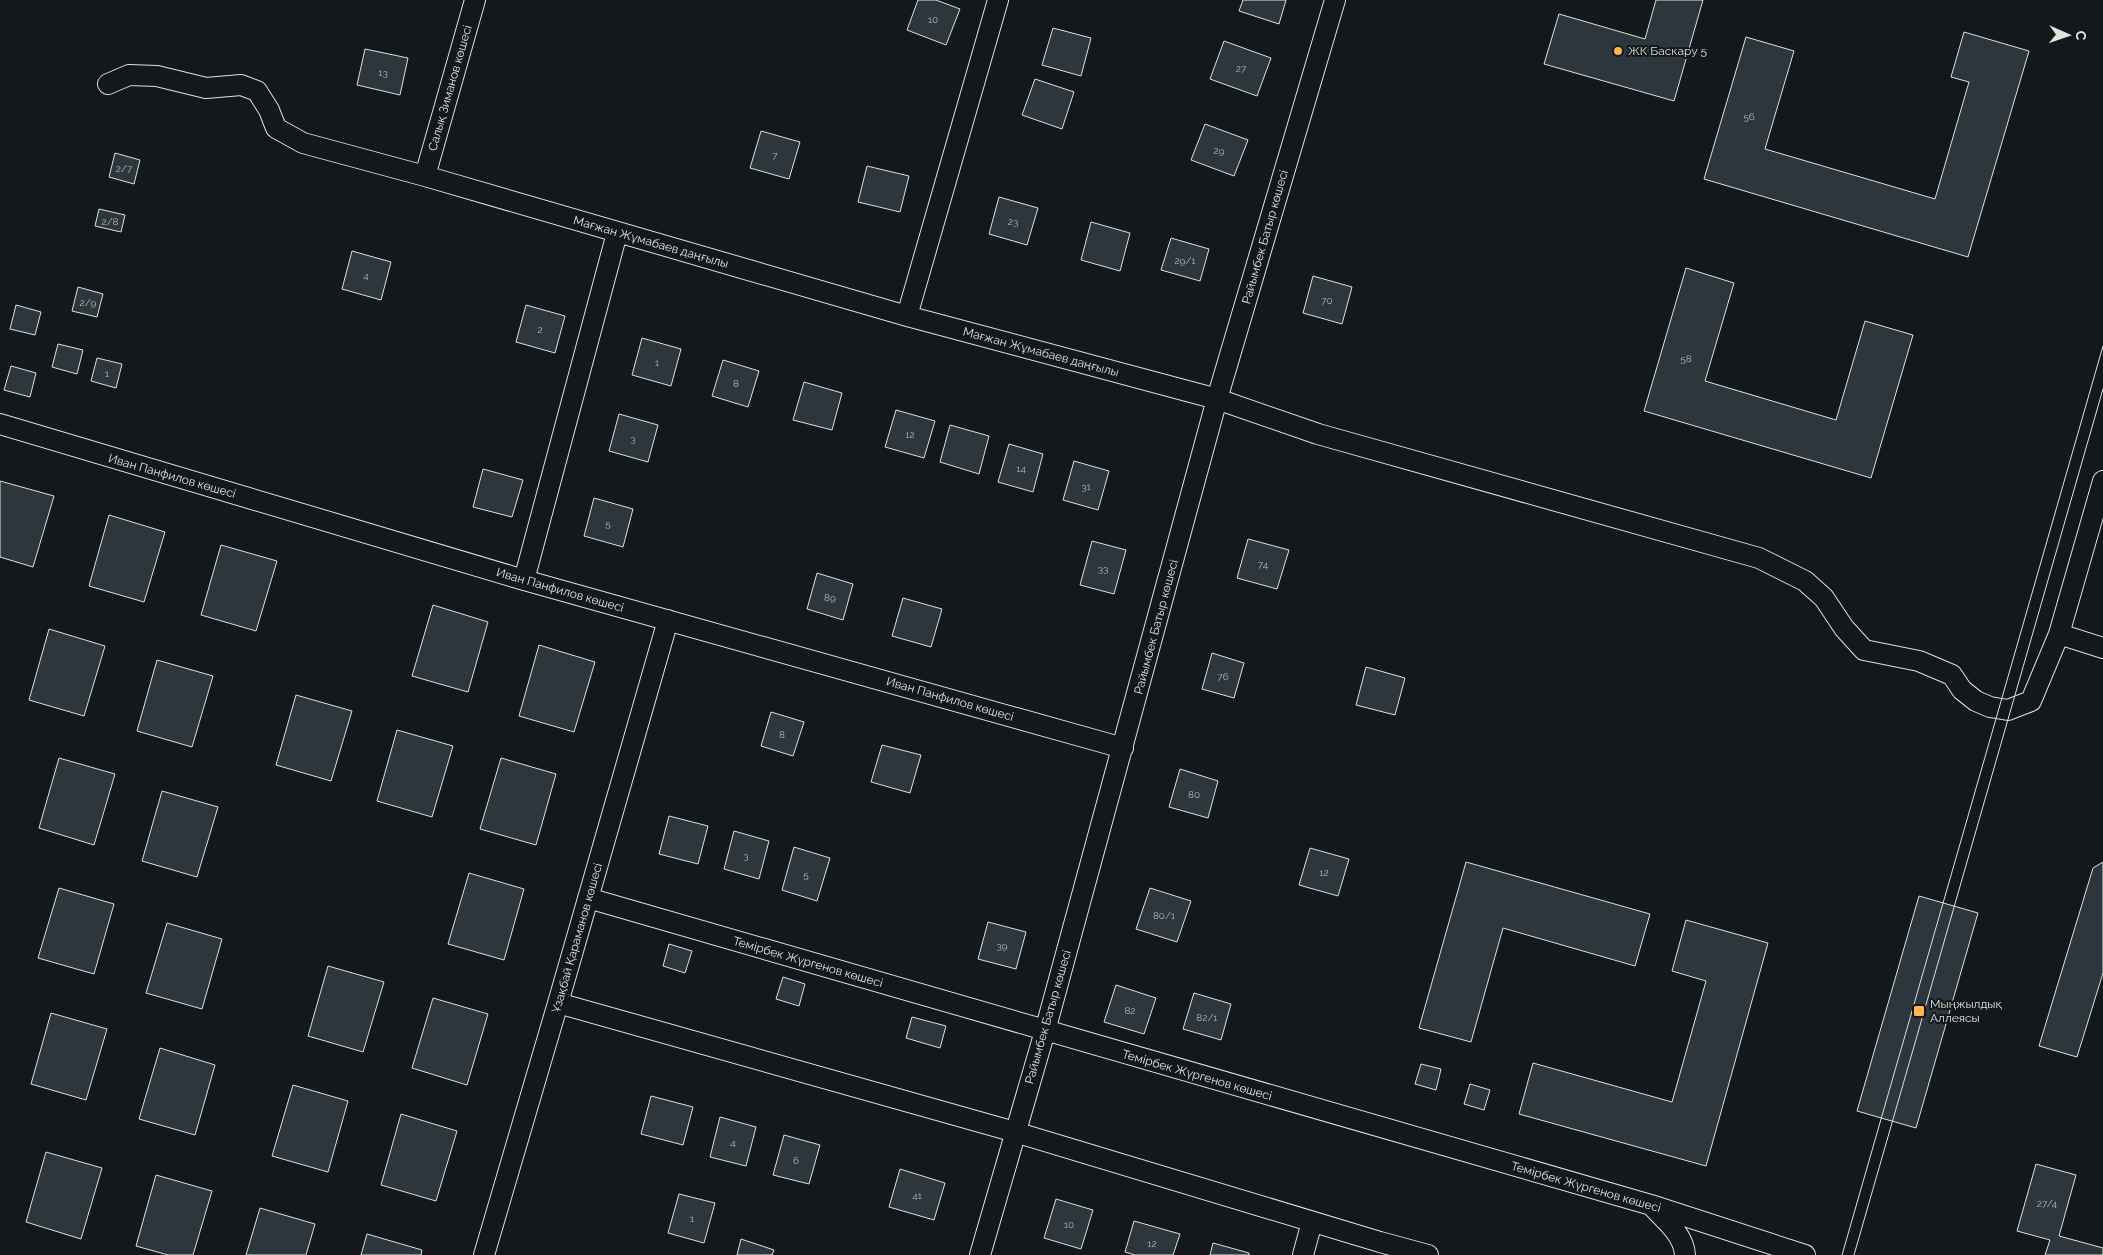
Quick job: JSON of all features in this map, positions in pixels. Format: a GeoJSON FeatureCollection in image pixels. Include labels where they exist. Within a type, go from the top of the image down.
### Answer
{"type":"FeatureCollection","features":[{"type":"Feature","properties":{"kind":"street","name":"Салық Зиманов көшесі"},"geometry":{"type":"LineString","coordinates":[[425,176],[475,0]]}},
{"type":"Feature","properties":{"kind":"street"},"geometry":{"type":"LineString","coordinates":[[907,316],[998,0]]}},
{"type":"Feature","properties":{"kind":"street","name":"Райымбек Батыр көшесі"},"geometry":{"type":"LineString","coordinates":[[980,1255],[1045,1032],[1217,399],[1335,0]]}},
{"type":"Feature","properties":{"kind":"street","name":"Мағжан Жұмабаев даңғылы"},"geometry":{"type":"LineString","coordinates":[[108,84],[130,75],[157,76],[206,88],[241,85],[257,90],[269,110],[276,128],[303,143],[425,176],[907,316],[1217,399],[1318,434],[1759,558],[1805,581],[1824,598],[1844,628],[1864,650],[1919,661],[1952,675],[1962,690],[1976,701],[1990,707],[2008,710],[2031,701],[2059,634],[2103,481]]}},
{"type":"Feature","properties":{"kind":"street"},"geometry":{"type":"LineString","coordinates":[[524,580],[617,233]]}},
{"type":"Feature","properties":{"kind":"street","name":"Иван Панфилов көшесі"},"geometry":{"type":"LineString","coordinates":[[0,424],[524,580],[1123,748]]}},
{"type":"Feature","properties":{"kind":"street","name":"Ұзақбай Қараманов көшесі"},"geometry":{"type":"LineString","coordinates":[[484,1255],[668,620]]}},
{"type":"Feature","properties":{"kind":"street"},"geometry":{"type":"LineString","coordinates":[[2059,634],[2103,648]]}},
{"type":"Feature","properties":{"kind":"street","name":"Темірбек Жүргенов көшесі"},"geometry":{"type":"LineString","coordinates":[[588,898],[1045,1032],[1651,1205],[1805,1255]]}},
{"type":"Feature","properties":{"kind":"street"},"geometry":{"type":"LineString","coordinates":[[558,1003],[1015,1132],[1312,1222],[1378,1249],[1428,1255]]}},
{"type":"Feature","properties":{"kind":"street"},"geometry":{"type":"LineString","coordinates":[[1651,1205],[1673,1228],[1684,1245],[1685,1255]]}},
{"type":"Feature","properties":{"kind":"street"},"geometry":{"type":"LineString","coordinates":[[1303,1255],[1312,1222]]}},
{"type":"Feature","properties":{"kind":"building"},"geometry":{"type":"Polygon","coordinates":[[[918,0],[936,0],[960,9],[946,45],[907,30],[918,0]]]}},
{"type":"Feature","properties":{"kind":"building"},"geometry":{"type":"Polygon","coordinates":[[[1243,0],[1286,0],[1279,24],[1239,11],[1243,0]]]}},
{"type":"Feature","properties":{"kind":"building","name":"ЖК Баскару 5"},"geometry":{"type":"Polygon","coordinates":[[[1656,0],[1703,0],[1674,101],[1544,64],[1559,14],[1645,39],[1656,0]]]}},
{"type":"Feature","properties":{"kind":"building"},"geometry":{"type":"Polygon","coordinates":[[[1053,28],[1091,38],[1081,76],[1042,65],[1053,28]]]}},
{"type":"Feature","properties":{"kind":"building"},"geometry":{"type":"Polygon","coordinates":[[[1964,32],[2029,51],[1968,257],[1704,179],[1746,37],[1794,51],[1765,149],[1935,199],[1969,82],[1951,77],[1964,32]]]}},
{"type":"Feature","properties":{"kind":"building"},"geometry":{"type":"Polygon","coordinates":[[[1224,41],[1271,58],[1257,96],[1210,79],[1224,41]]]}},
{"type":"Feature","properties":{"kind":"building"},"geometry":{"type":"Polygon","coordinates":[[[365,49],[408,58],[400,95],[357,85],[365,49]]]}},
{"type":"Feature","properties":{"kind":"building"},"geometry":{"type":"Polygon","coordinates":[[[1035,79],[1074,92],[1062,129],[1022,115],[1035,79]]]}},
{"type":"Feature","properties":{"kind":"building"},"geometry":{"type":"Polygon","coordinates":[[[1205,124],[1248,140],[1234,176],[1191,160],[1205,124]]]}},
{"type":"Feature","properties":{"kind":"building"},"geometry":{"type":"Polygon","coordinates":[[[761,131],[800,142],[789,179],[750,168],[761,131]]]}},
{"type":"Feature","properties":{"kind":"building"},"geometry":{"type":"Polygon","coordinates":[[[115,153],[140,160],[134,184],[109,177],[115,153]]]}},
{"type":"Feature","properties":{"kind":"building"},"geometry":{"type":"Polygon","coordinates":[[[867,166],[909,176],[900,212],[858,202],[867,166]]]}},
{"type":"Feature","properties":{"kind":"building"},"geometry":{"type":"Polygon","coordinates":[[[999,197],[1038,208],[1027,245],[989,234],[999,197]]]}},
{"type":"Feature","properties":{"kind":"building"},"geometry":{"type":"Polygon","coordinates":[[[99,209],[125,215],[121,232],[95,226],[99,209]]]}},
{"type":"Feature","properties":{"kind":"building"},"geometry":{"type":"Polygon","coordinates":[[[1091,222],[1130,233],[1120,271],[1081,260],[1091,222]]]}},
{"type":"Feature","properties":{"kind":"building"},"geometry":{"type":"Polygon","coordinates":[[[1171,238],[1209,249],[1200,281],[1161,270],[1171,238]]]}},
{"type":"Feature","properties":{"kind":"building"},"geometry":{"type":"Polygon","coordinates":[[[352,251],[391,262],[381,300],[342,289],[352,251]]]}},
{"type":"Feature","properties":{"kind":"building"},"geometry":{"type":"Polygon","coordinates":[[[1686,268],[1734,283],[1705,381],[1836,420],[1865,321],[1913,335],[1871,478],[1644,411],[1686,268]]]}},
{"type":"Feature","properties":{"kind":"building"},"geometry":{"type":"Polygon","coordinates":[[[1313,276],[1352,287],[1342,324],[1303,313],[1313,276]]]}},
{"type":"Feature","properties":{"kind":"building"},"geometry":{"type":"Polygon","coordinates":[[[78,287],[103,294],[97,317],[72,311],[78,287]]]}},
{"type":"Feature","properties":{"kind":"building"},"geometry":{"type":"Polygon","coordinates":[[[16,305],[41,312],[35,335],[10,329],[16,305]]]}},
{"type":"Feature","properties":{"kind":"building"},"geometry":{"type":"Polygon","coordinates":[[[526,305],[565,316],[555,353],[516,342],[526,305]]]}},
{"type":"Feature","properties":{"kind":"building"},"geometry":{"type":"Polygon","coordinates":[[[642,338],[681,349],[671,386],[632,375],[642,338]]]}},
{"type":"Feature","properties":{"kind":"building"},"geometry":{"type":"Polygon","coordinates":[[[58,344],[83,350],[77,374],[52,367],[58,344]]]}},
{"type":"Feature","properties":{"kind":"building"},"geometry":{"type":"Polygon","coordinates":[[[97,358],[122,364],[116,388],[91,381],[97,358]]]}},
{"type":"Feature","properties":{"kind":"building"},"geometry":{"type":"Polygon","coordinates":[[[723,360],[759,371],[748,407],[712,396],[723,360]]]}},
{"type":"Feature","properties":{"kind":"building"},"geometry":{"type":"Polygon","coordinates":[[[11,366],[36,373],[30,397],[4,390],[11,366]]]}},
{"type":"Feature","properties":{"kind":"building"},"geometry":{"type":"Polygon","coordinates":[[[804,382],[842,393],[832,430],[793,420],[804,382]]]}},
{"type":"Feature","properties":{"kind":"building"},"geometry":{"type":"Polygon","coordinates":[[[896,410],[935,421],[924,458],[885,447],[896,410]]]}},
{"type":"Feature","properties":{"kind":"building"},"geometry":{"type":"Polygon","coordinates":[[[619,414],[658,425],[648,462],[609,451],[619,414]]]}},
{"type":"Feature","properties":{"kind":"building"},"geometry":{"type":"Polygon","coordinates":[[[950,425],[989,436],[979,474],[940,462],[950,425]]]}},
{"type":"Feature","properties":{"kind":"building"},"geometry":{"type":"Polygon","coordinates":[[[1009,444],[1043,454],[1033,492],[998,482],[1009,444]]]}},
{"type":"Feature","properties":{"kind":"building"},"geometry":{"type":"Polygon","coordinates":[[[1074,461],[1109,471],[1098,510],[1063,500],[1074,461]]]}},
{"type":"Feature","properties":{"kind":"building"},"geometry":{"type":"Polygon","coordinates":[[[483,469],[523,480],[512,517],[473,507],[483,469]]]}},
{"type":"Feature","properties":{"kind":"building"},"geometry":{"type":"Polygon","coordinates":[[[0,481],[54,496],[33,567],[0,557],[0,481]]]}},
{"type":"Feature","properties":{"kind":"building"},"geometry":{"type":"Polygon","coordinates":[[[594,498],[633,509],[623,547],[584,536],[594,498]]]}},
{"type":"Feature","properties":{"kind":"building"},"geometry":{"type":"Polygon","coordinates":[[[109,515],[165,532],[144,602],[89,586],[109,515]]]}},
{"type":"Feature","properties":{"kind":"building"},"geometry":{"type":"Polygon","coordinates":[[[1248,539],[1289,550],[1277,589],[1237,578],[1248,539]]]}},
{"type":"Feature","properties":{"kind":"building"},"geometry":{"type":"Polygon","coordinates":[[[1092,541],[1126,550],[1114,594],[1080,585],[1092,541]]]}},
{"type":"Feature","properties":{"kind":"building"},"geometry":{"type":"Polygon","coordinates":[[[221,545],[277,561],[256,631],[201,615],[221,545]]]}},
{"type":"Feature","properties":{"kind":"building"},"geometry":{"type":"Polygon","coordinates":[[[817,573],[853,584],[843,620],[807,609],[817,573]]]}},
{"type":"Feature","properties":{"kind":"building"},"geometry":{"type":"Polygon","coordinates":[[[903,598],[942,609],[931,647],[892,636],[903,598]]]}},
{"type":"Feature","properties":{"kind":"building"},"geometry":{"type":"Polygon","coordinates":[[[433,605],[488,622],[468,692],[412,676],[433,605]]]}},
{"type":"Feature","properties":{"kind":"building"},"geometry":{"type":"Polygon","coordinates":[[[49,629],[105,646],[84,716],[29,700],[49,629]]]}},
{"type":"Feature","properties":{"kind":"building"},"geometry":{"type":"Polygon","coordinates":[[[539,645],[595,662],[574,732],[519,716],[539,645]]]}},
{"type":"Feature","properties":{"kind":"building"},"geometry":{"type":"Polygon","coordinates":[[[1212,653],[1244,663],[1234,698],[1202,689],[1212,653]]]}},
{"type":"Feature","properties":{"kind":"building"},"geometry":{"type":"Polygon","coordinates":[[[157,660],[213,676],[192,747],[137,731],[157,660]]]}},
{"type":"Feature","properties":{"kind":"building"},"geometry":{"type":"Polygon","coordinates":[[[1366,667],[1405,678],[1395,715],[1356,705],[1366,667]]]}},
{"type":"Feature","properties":{"kind":"building"},"geometry":{"type":"Polygon","coordinates":[[[296,695],[352,711],[331,781],[276,765],[296,695]]]}},
{"type":"Feature","properties":{"kind":"building"},"geometry":{"type":"Polygon","coordinates":[[[771,712],[804,722],[793,756],[761,746],[771,712]]]}},
{"type":"Feature","properties":{"kind":"building"},"geometry":{"type":"Polygon","coordinates":[[[397,730],[453,746],[432,817],[377,801],[397,730]]]}},
{"type":"Feature","properties":{"kind":"building"},"geometry":{"type":"Polygon","coordinates":[[[882,745],[921,755],[910,793],[871,782],[882,745]]]}},
{"type":"Feature","properties":{"kind":"building"},"geometry":{"type":"Polygon","coordinates":[[[59,758],[115,774],[94,845],[39,828],[59,758]]]}},
{"type":"Feature","properties":{"kind":"building"},"geometry":{"type":"Polygon","coordinates":[[[501,758],[556,774],[536,845],[480,829],[501,758]]]}},
{"type":"Feature","properties":{"kind":"building"},"geometry":{"type":"Polygon","coordinates":[[[1180,769],[1218,781],[1208,818],[1169,807],[1180,769]]]}},
{"type":"Feature","properties":{"kind":"building"},"geometry":{"type":"Polygon","coordinates":[[[162,791],[218,807],[197,877],[142,861],[162,791]]]}},
{"type":"Feature","properties":{"kind":"building"},"geometry":{"type":"Polygon","coordinates":[[[669,816],[708,826],[698,864],[659,854],[669,816]]]}},
{"type":"Feature","properties":{"kind":"building"},"geometry":{"type":"Polygon","coordinates":[[[734,831],[769,841],[759,879],[724,869],[734,831]]]}},
{"type":"Feature","properties":{"kind":"building"},"geometry":{"type":"Polygon","coordinates":[[[794,847],[830,858],[817,901],[782,890],[794,847]]]}},
{"type":"Feature","properties":{"kind":"building"},"geometry":{"type":"Polygon","coordinates":[[[1310,848],[1349,859],[1338,896],[1299,885],[1310,848]]]}},
{"type":"Feature","properties":{"kind":"building"},"geometry":{"type":"Polygon","coordinates":[[[1466,862],[1650,914],[1635,966],[1503,928],[1471,1042],[1419,1028],[1466,862]]]}},
{"type":"Feature","properties":{"kind":"building"},"geometry":{"type":"Polygon","coordinates":[[[2103,862],[2103,973],[2077,1057],[2039,1046],[2093,868],[2103,862]]]}},
{"type":"Feature","properties":{"kind":"building"},"geometry":{"type":"Polygon","coordinates":[[[469,873],[524,889],[504,960],[448,944],[469,873]]]}},
{"type":"Feature","properties":{"kind":"building"},"geometry":{"type":"Polygon","coordinates":[[[59,888],[114,904],[94,974],[38,958],[59,888]]]}},
{"type":"Feature","properties":{"kind":"building"},"geometry":{"type":"Polygon","coordinates":[[[1150,888],[1191,901],[1177,942],[1136,929],[1150,888]]]}},
{"type":"Feature","properties":{"kind":"building"},"geometry":{"type":"Polygon","coordinates":[[[1919,896],[1978,913],[1916,1128],[1857,1111],[1919,896]]]}},
{"type":"Feature","properties":{"kind":"building"},"geometry":{"type":"Polygon","coordinates":[[[1686,920],[1768,943],[1706,1166],[1519,1114],[1533,1063],[1672,1102],[1706,981],[1672,971],[1686,920]]]}},
{"type":"Feature","properties":{"kind":"building"},"geometry":{"type":"Polygon","coordinates":[[[988,922],[1026,932],[1016,969],[978,959],[988,922]]]}},
{"type":"Feature","properties":{"kind":"building"},"geometry":{"type":"Polygon","coordinates":[[[167,923],[222,939],[202,1009],[146,993],[167,923]]]}},
{"type":"Feature","properties":{"kind":"building"},"geometry":{"type":"Polygon","coordinates":[[[669,944],[692,951],[685,973],[663,966],[669,944]]]}},
{"type":"Feature","properties":{"kind":"building"},"geometry":{"type":"Polygon","coordinates":[[[328,966],[384,982],[363,1052],[308,1036],[328,966]]]}},
{"type":"Feature","properties":{"kind":"building"},"geometry":{"type":"Polygon","coordinates":[[[783,977],[805,984],[799,1006],[776,999],[783,977]]]}},
{"type":"Feature","properties":{"kind":"building"},"geometry":{"type":"Polygon","coordinates":[[[1116,985],[1156,998],[1144,1034],[1104,1022],[1116,985]]]}},
{"type":"Feature","properties":{"kind":"building"},"geometry":{"type":"Polygon","coordinates":[[[1194,993],[1231,1004],[1221,1040],[1183,1029],[1194,993]]]}},
{"type":"Feature","properties":{"kind":"building"},"geometry":{"type":"Polygon","coordinates":[[[433,998],[488,1014],[467,1085],[412,1068],[433,998]]]}},
{"type":"Feature","properties":{"kind":"building"},"geometry":{"type":"Polygon","coordinates":[[[51,1013],[107,1029],[86,1100],[31,1084],[51,1013]]]}},
{"type":"Feature","properties":{"kind":"building"},"geometry":{"type":"Polygon","coordinates":[[[912,1017],[946,1026],[940,1048],[906,1038],[912,1017]]]}},
{"type":"Feature","properties":{"kind":"building"},"geometry":{"type":"Polygon","coordinates":[[[160,1048],[215,1065],[195,1135],[139,1119],[160,1048]]]}},
{"type":"Feature","properties":{"kind":"building"},"geometry":{"type":"Polygon","coordinates":[[[1421,1064],[1441,1069],[1436,1090],[1415,1084],[1421,1064]]]}},
{"type":"Feature","properties":{"kind":"building"},"geometry":{"type":"Polygon","coordinates":[[[1470,1084],[1490,1090],[1484,1110],[1464,1104],[1470,1084]]]}},
{"type":"Feature","properties":{"kind":"building"},"geometry":{"type":"Polygon","coordinates":[[[293,1085],[348,1101],[328,1172],[272,1156],[293,1085]]]}},
{"type":"Feature","properties":{"kind":"building"},"geometry":{"type":"Polygon","coordinates":[[[651,1096],[693,1107],[683,1145],[641,1134],[651,1096]]]}},
{"type":"Feature","properties":{"kind":"building"},"geometry":{"type":"Polygon","coordinates":[[[401,1114],[457,1131],[436,1201],[381,1185],[401,1114]]]}},
{"type":"Feature","properties":{"kind":"building"},"geometry":{"type":"Polygon","coordinates":[[[720,1117],[756,1127],[746,1166],[710,1157],[720,1117]]]}},
{"type":"Feature","properties":{"kind":"building"},"geometry":{"type":"Polygon","coordinates":[[[784,1135],[820,1145],[809,1184],[773,1175],[784,1135]]]}},
{"type":"Feature","properties":{"kind":"building"},"geometry":{"type":"Polygon","coordinates":[[[46,1152],[102,1168],[81,1239],[26,1222],[46,1152]]]}},
{"type":"Feature","properties":{"kind":"building"},"geometry":{"type":"Polygon","coordinates":[[[2036,1164],[2076,1175],[2059,1236],[2103,1248],[2103,1255],[2045,1255],[2050,1240],[2017,1231],[2036,1164]]]}},
{"type":"Feature","properties":{"kind":"building"},"geometry":{"type":"Polygon","coordinates":[[[900,1169],[945,1183],[934,1220],[889,1207],[900,1169]]]}},
{"type":"Feature","properties":{"kind":"building"},"geometry":{"type":"Polygon","coordinates":[[[156,1175],[212,1191],[193,1255],[168,1255],[136,1246],[156,1175]]]}},
{"type":"Feature","properties":{"kind":"building"},"geometry":{"type":"Polygon","coordinates":[[[679,1194],[715,1203],[704,1243],[668,1233],[679,1194]]]}},
{"type":"Feature","properties":{"kind":"building"},"geometry":{"type":"Polygon","coordinates":[[[1056,1199],[1093,1210],[1081,1249],[1044,1238],[1056,1199]]]}},
{"type":"Feature","properties":{"kind":"building"},"geometry":{"type":"Polygon","coordinates":[[[260,1208],[315,1224],[306,1255],[246,1255],[260,1208]]]}},
{"type":"Feature","properties":{"kind":"building"},"geometry":{"type":"Polygon","coordinates":[[[1134,1221],[1180,1234],[1173,1255],[1135,1255],[1125,1252],[1134,1221]]]}},
{"type":"Feature","properties":{"kind":"building"},"geometry":{"type":"Polygon","coordinates":[[[367,1234],[422,1250],[421,1255],[361,1255],[367,1234]]]}},
{"type":"Feature","properties":{"kind":"building"},"geometry":{"type":"Polygon","coordinates":[[[741,1239],[774,1250],[772,1255],[737,1255],[741,1239]]]}},
{"type":"Feature","properties":{"kind":"building"},"geometry":{"type":"Polygon","coordinates":[[[1213,1243],[1249,1253],[1249,1255],[1210,1255],[1213,1243]]]}},
{"type":"Feature","properties":{"kind":"tram line"},"geometry":{"type":"LineString","coordinates":[[1842,1255],[2103,346]]}},
{"type":"Feature","properties":{"kind":"tram line"},"geometry":{"type":"LineString","coordinates":[[1854,1255],[2103,389]]}},
{"type":"Feature","properties":{"kind":"place","name":"ЖК Баскару 5"},"geometry":{"type":"Point","coordinates":[1618,51]}},
{"type":"Feature","properties":{"kind":"place","name":"Мыңжылдық Аллеясы"},"geometry":{"type":"Point","coordinates":[1919,1011]}}]}
